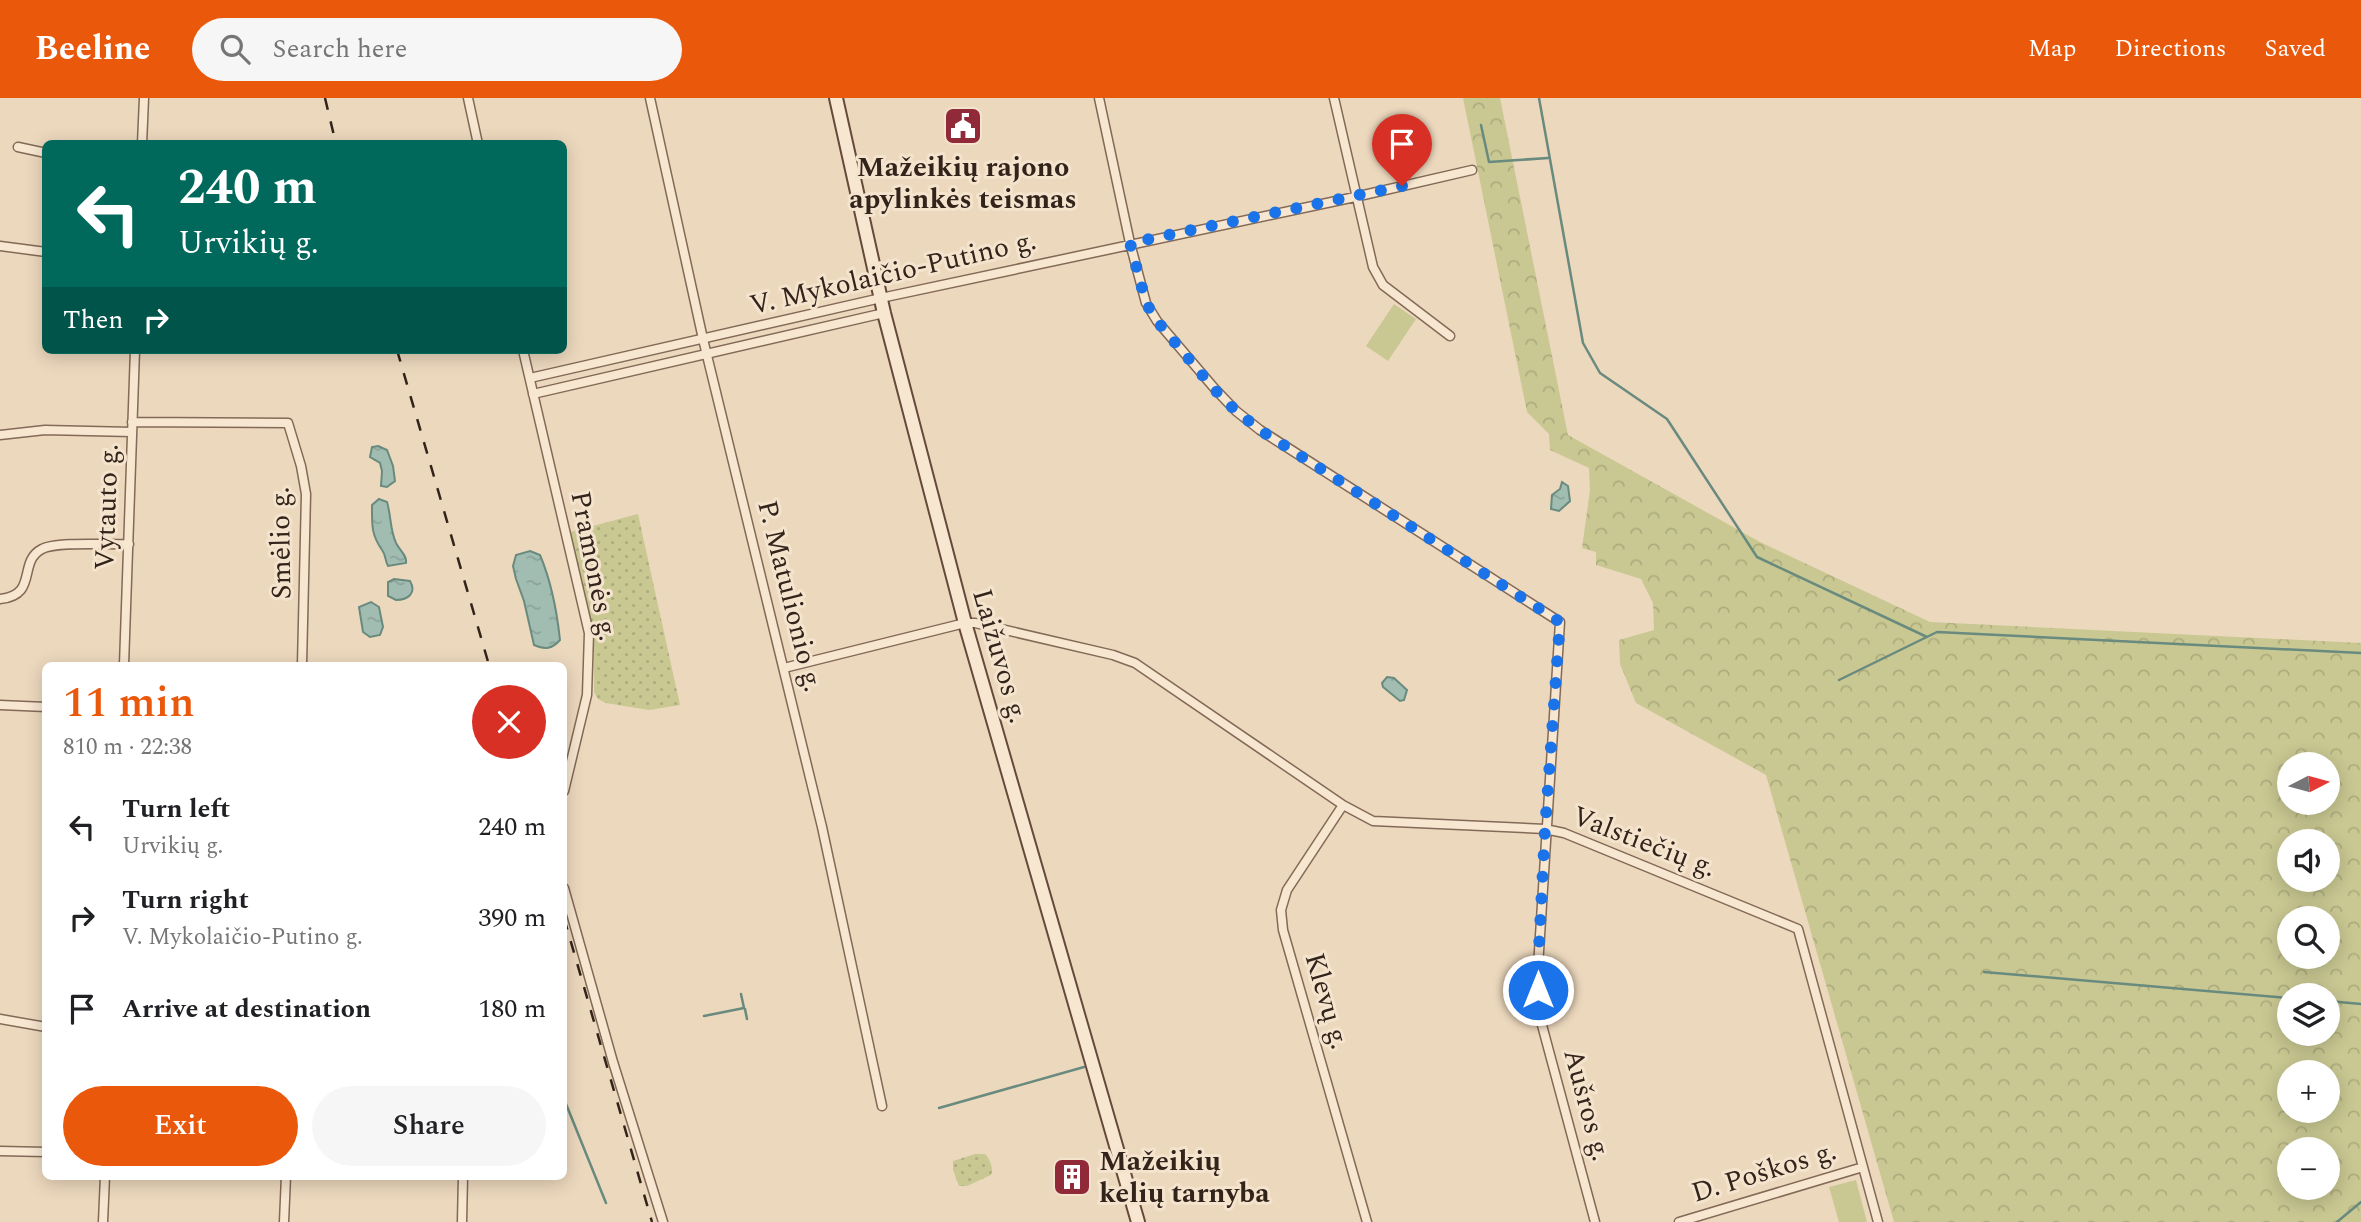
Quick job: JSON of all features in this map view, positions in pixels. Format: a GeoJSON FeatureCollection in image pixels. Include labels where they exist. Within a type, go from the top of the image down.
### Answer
{"type":"FeatureCollection","features":[{"type":"Feature","properties":{"kind":"main road","name":"Laižuvos g."},"geometry":{"type":"LineString","coordinates":[[836,98],[884,313],[965,623],[1138,1222]]}},
{"type":"Feature","properties":{"kind":"street"},"geometry":{"type":"LineString","coordinates":[[142,140],[144,98]]}},
{"type":"Feature","properties":{"kind":"street"},"geometry":{"type":"LineString","coordinates":[[468,98],[477,140]]}},
{"type":"Feature","properties":{"kind":"street","name":"P. Matulionio g."},"geometry":{"type":"LineString","coordinates":[[650,98],[706,354],[822,827],[882,1106]]}},
{"type":"Feature","properties":{"kind":"street"},"geometry":{"type":"LineString","coordinates":[[1099,98],[1130,243]]}},
{"type":"Feature","properties":{"kind":"street"},"geometry":{"type":"LineString","coordinates":[[1334,98],[1373,267],[1383,285],[1450,336]]}},
{"type":"Feature","properties":{"kind":"street"},"geometry":{"type":"LineString","coordinates":[[18,146],[42,152]]}},
{"type":"Feature","properties":{"kind":"street","name":"V. Mykolaičio-Putino g."},"geometry":{"type":"LineString","coordinates":[[530,378],[1130,243],[1472,170]]}},
{"type":"Feature","properties":{"kind":"street","name":"Aušros g."},"geometry":{"type":"LineString","coordinates":[[1130,243],[1146,303],[1206,379],[1236,411],[1260,430],[1560,622],[1545,829],[1538,967],[1539,1014],[1595,1222]]}},
{"type":"Feature","properties":{"kind":"street"},"geometry":{"type":"LineString","coordinates":[[0,246],[42,251]]}},
{"type":"Feature","properties":{"kind":"street","name":"V. Mykolaičio-Putino g."},"geometry":{"type":"LineString","coordinates":[[533,394],[884,313]]}},
{"type":"Feature","properties":{"kind":"street","name":"Vytauto g."},"geometry":{"type":"LineString","coordinates":[[124,662],[135,354]]}},
{"type":"Feature","properties":{"kind":"street","name":"Pramonės g."},"geometry":{"type":"LineString","coordinates":[[524,354],[589,633],[587,695],[567,778]]}},
{"type":"Feature","properties":{"kind":"street","name":"Smėlio g."},"geometry":{"type":"LineString","coordinates":[[132,422],[288,423],[306,494],[302,662]]}},
{"type":"Feature","properties":{"kind":"street"},"geometry":{"type":"LineString","coordinates":[[0,435],[44,430],[132,432]]}},
{"type":"Feature","properties":{"kind":"street"},"geometry":{"type":"LineString","coordinates":[[0,599],[15,596],[21,591],[33,556],[44,547],[129,544]]}},
{"type":"Feature","properties":{"kind":"street"},"geometry":{"type":"LineString","coordinates":[[784,668],[965,623]]}},
{"type":"Feature","properties":{"kind":"street","name":"Valstiečių g."},"geometry":{"type":"LineString","coordinates":[[965,623],[975,623],[1113,655],[1136,663],[1343,805],[1373,821],[1545,829],[1564,833],[1798,929],[1878,1222]]}},
{"type":"Feature","properties":{"kind":"street"},"geometry":{"type":"LineString","coordinates":[[0,705],[42,707]]}},
{"type":"Feature","properties":{"kind":"street","name":"Klevų g."},"geometry":{"type":"LineString","coordinates":[[1343,805],[1287,890],[1280,910],[1283,930],[1367,1222]]}},
{"type":"Feature","properties":{"kind":"street"},"geometry":{"type":"LineString","coordinates":[[567,899],[613,1062],[663,1222]]}},
{"type":"Feature","properties":{"kind":"street"},"geometry":{"type":"LineString","coordinates":[[0,1019],[42,1026]]}},
{"type":"Feature","properties":{"kind":"street"},"geometry":{"type":"LineString","coordinates":[[0,1151],[42,1152]]}},
{"type":"Feature","properties":{"kind":"street","name":"D. Poškos g."},"geometry":{"type":"LineString","coordinates":[[1679,1222],[1863,1167]]}},
{"type":"Feature","properties":{"kind":"street"},"geometry":{"type":"LineString","coordinates":[[103,1222],[105,1180]]}},
{"type":"Feature","properties":{"kind":"street"},"geometry":{"type":"LineString","coordinates":[[284,1222],[286,1180]]}},
{"type":"Feature","properties":{"kind":"street"},"geometry":{"type":"LineString","coordinates":[[461,1222],[463,1180]]}},
{"type":"Feature","properties":{"kind":"green space"},"geometry":{"type":"Polygon","coordinates":[[[1463,98],[1500,98],[1568,435],[1760,542],[1930,622],[2361,643],[2361,1222],[1894,1222],[1766,775],[1636,703],[1620,664],[1619,640],[1654,630],[1653,603],[1641,579],[1596,565],[1596,552],[1582,548],[1590,490],[1589,468],[1550,450],[1549,434],[1527,412],[1463,98]]]}},
{"type":"Feature","properties":{"kind":"green space"},"geometry":{"type":"Polygon","coordinates":[[[1394,304],[1416,319],[1388,361],[1366,346],[1394,304]]]}},
{"type":"Feature","properties":{"kind":"green space"},"geometry":{"type":"Polygon","coordinates":[[[638,514],[680,705],[649,710],[606,703],[598,699],[594,692],[591,631],[570,532],[638,514]]]}},
{"type":"Feature","properties":{"kind":"green space"},"geometry":{"type":"Polygon","coordinates":[[[975,1154],[987,1156],[992,1167],[991,1175],[967,1186],[959,1186],[953,1170],[953,1161],[975,1154]]]}},
{"type":"Feature","properties":{"kind":"green space"},"geometry":{"type":"Polygon","coordinates":[[[1856,1180],[1867,1222],[1839,1222],[1829,1187],[1856,1180]]]}},
{"type":"Feature","properties":{"kind":"water"},"geometry":{"type":"Polygon","coordinates":[[[378,446],[387,450],[393,466],[395,481],[387,487],[381,486],[380,463],[370,457],[372,447],[378,446]]]}},
{"type":"Feature","properties":{"kind":"water"},"geometry":{"type":"Polygon","coordinates":[[[1562,482],[1568,486],[1570,501],[1559,511],[1551,509],[1552,495],[1560,489],[1562,482]]]}},
{"type":"Feature","properties":{"kind":"water"},"geometry":{"type":"Polygon","coordinates":[[[379,499],[387,502],[394,538],[406,563],[388,566],[376,539],[372,524],[372,505],[379,499]]]}},
{"type":"Feature","properties":{"kind":"water"},"geometry":{"type":"Polygon","coordinates":[[[530,551],[540,555],[555,608],[560,640],[548,648],[534,645],[513,566],[516,555],[530,551]]]}},
{"type":"Feature","properties":{"kind":"water"},"geometry":{"type":"Polygon","coordinates":[[[394,579],[410,581],[410,595],[396,600],[388,596],[388,582],[394,579]]]}},
{"type":"Feature","properties":{"kind":"water"},"geometry":{"type":"Polygon","coordinates":[[[371,602],[379,607],[383,627],[380,635],[370,637],[363,632],[359,607],[371,602]]]}},
{"type":"Feature","properties":{"kind":"water"},"geometry":{"type":"Polygon","coordinates":[[[1387,677],[1394,678],[1407,690],[1404,700],[1400,701],[1383,687],[1382,683],[1387,677]]]}},
{"type":"Feature","properties":{"kind":"waterway"},"geometry":{"type":"LineString","coordinates":[[1539,98],[1583,343],[1600,373],[1667,419],[1757,557],[1927,637]]}},
{"type":"Feature","properties":{"kind":"waterway"},"geometry":{"type":"LineString","coordinates":[[1481,125],[1489,162],[1548,158]]}},
{"type":"Feature","properties":{"kind":"waterway"},"geometry":{"type":"LineString","coordinates":[[1839,680],[1937,632],[2361,653]]}},
{"type":"Feature","properties":{"kind":"waterway"},"geometry":{"type":"LineString","coordinates":[[1984,972],[2277,997]]}},
{"type":"Feature","properties":{"kind":"waterway"},"geometry":{"type":"LineString","coordinates":[[704,1016],[744,1008],[741,994]]}},
{"type":"Feature","properties":{"kind":"waterway"},"geometry":{"type":"LineString","coordinates":[[2340,1002],[2361,1004]]}},
{"type":"Feature","properties":{"kind":"waterway"},"geometry":{"type":"LineString","coordinates":[[745,1009],[747,1019]]}},
{"type":"Feature","properties":{"kind":"waterway"},"geometry":{"type":"LineString","coordinates":[[939,1108],[1084,1067]]}},
{"type":"Feature","properties":{"kind":"waterway"},"geometry":{"type":"LineString","coordinates":[[567,1106],[606,1203]]}},
{"type":"Feature","properties":{"kind":"waterway"},"geometry":{"type":"LineString","coordinates":[[2337,1222],[2361,1202]]}},
{"type":"Feature","properties":{"kind":"railway"},"geometry":{"type":"LineString","coordinates":[[325,98],[335,140]]}},
{"type":"Feature","properties":{"kind":"railway"},"geometry":{"type":"LineString","coordinates":[[398,354],[488,662]]}},
{"type":"Feature","properties":{"kind":"railway"},"geometry":{"type":"LineString","coordinates":[[567,928],[652,1222]]}},
{"type":"Feature","properties":{"kind":"place","name":"Mažeikių rajono apylinkės teismas"},"geometry":{"type":"Point","coordinates":[963,126]}},
{"type":"Feature","properties":{"kind":"place","name":"Mažeikių kelių tarnyba"},"geometry":{"type":"Point","coordinates":[1072,1177]}},
{"type":"Feature","properties":{"kind":"route"},"geometry":{"type":"LineString","coordinates":[[1402,186],[1130,243],[1146,303],[1157,321],[1236,411],[1260,430],[1560,622],[1545,829],[1538,990]]}}]}
